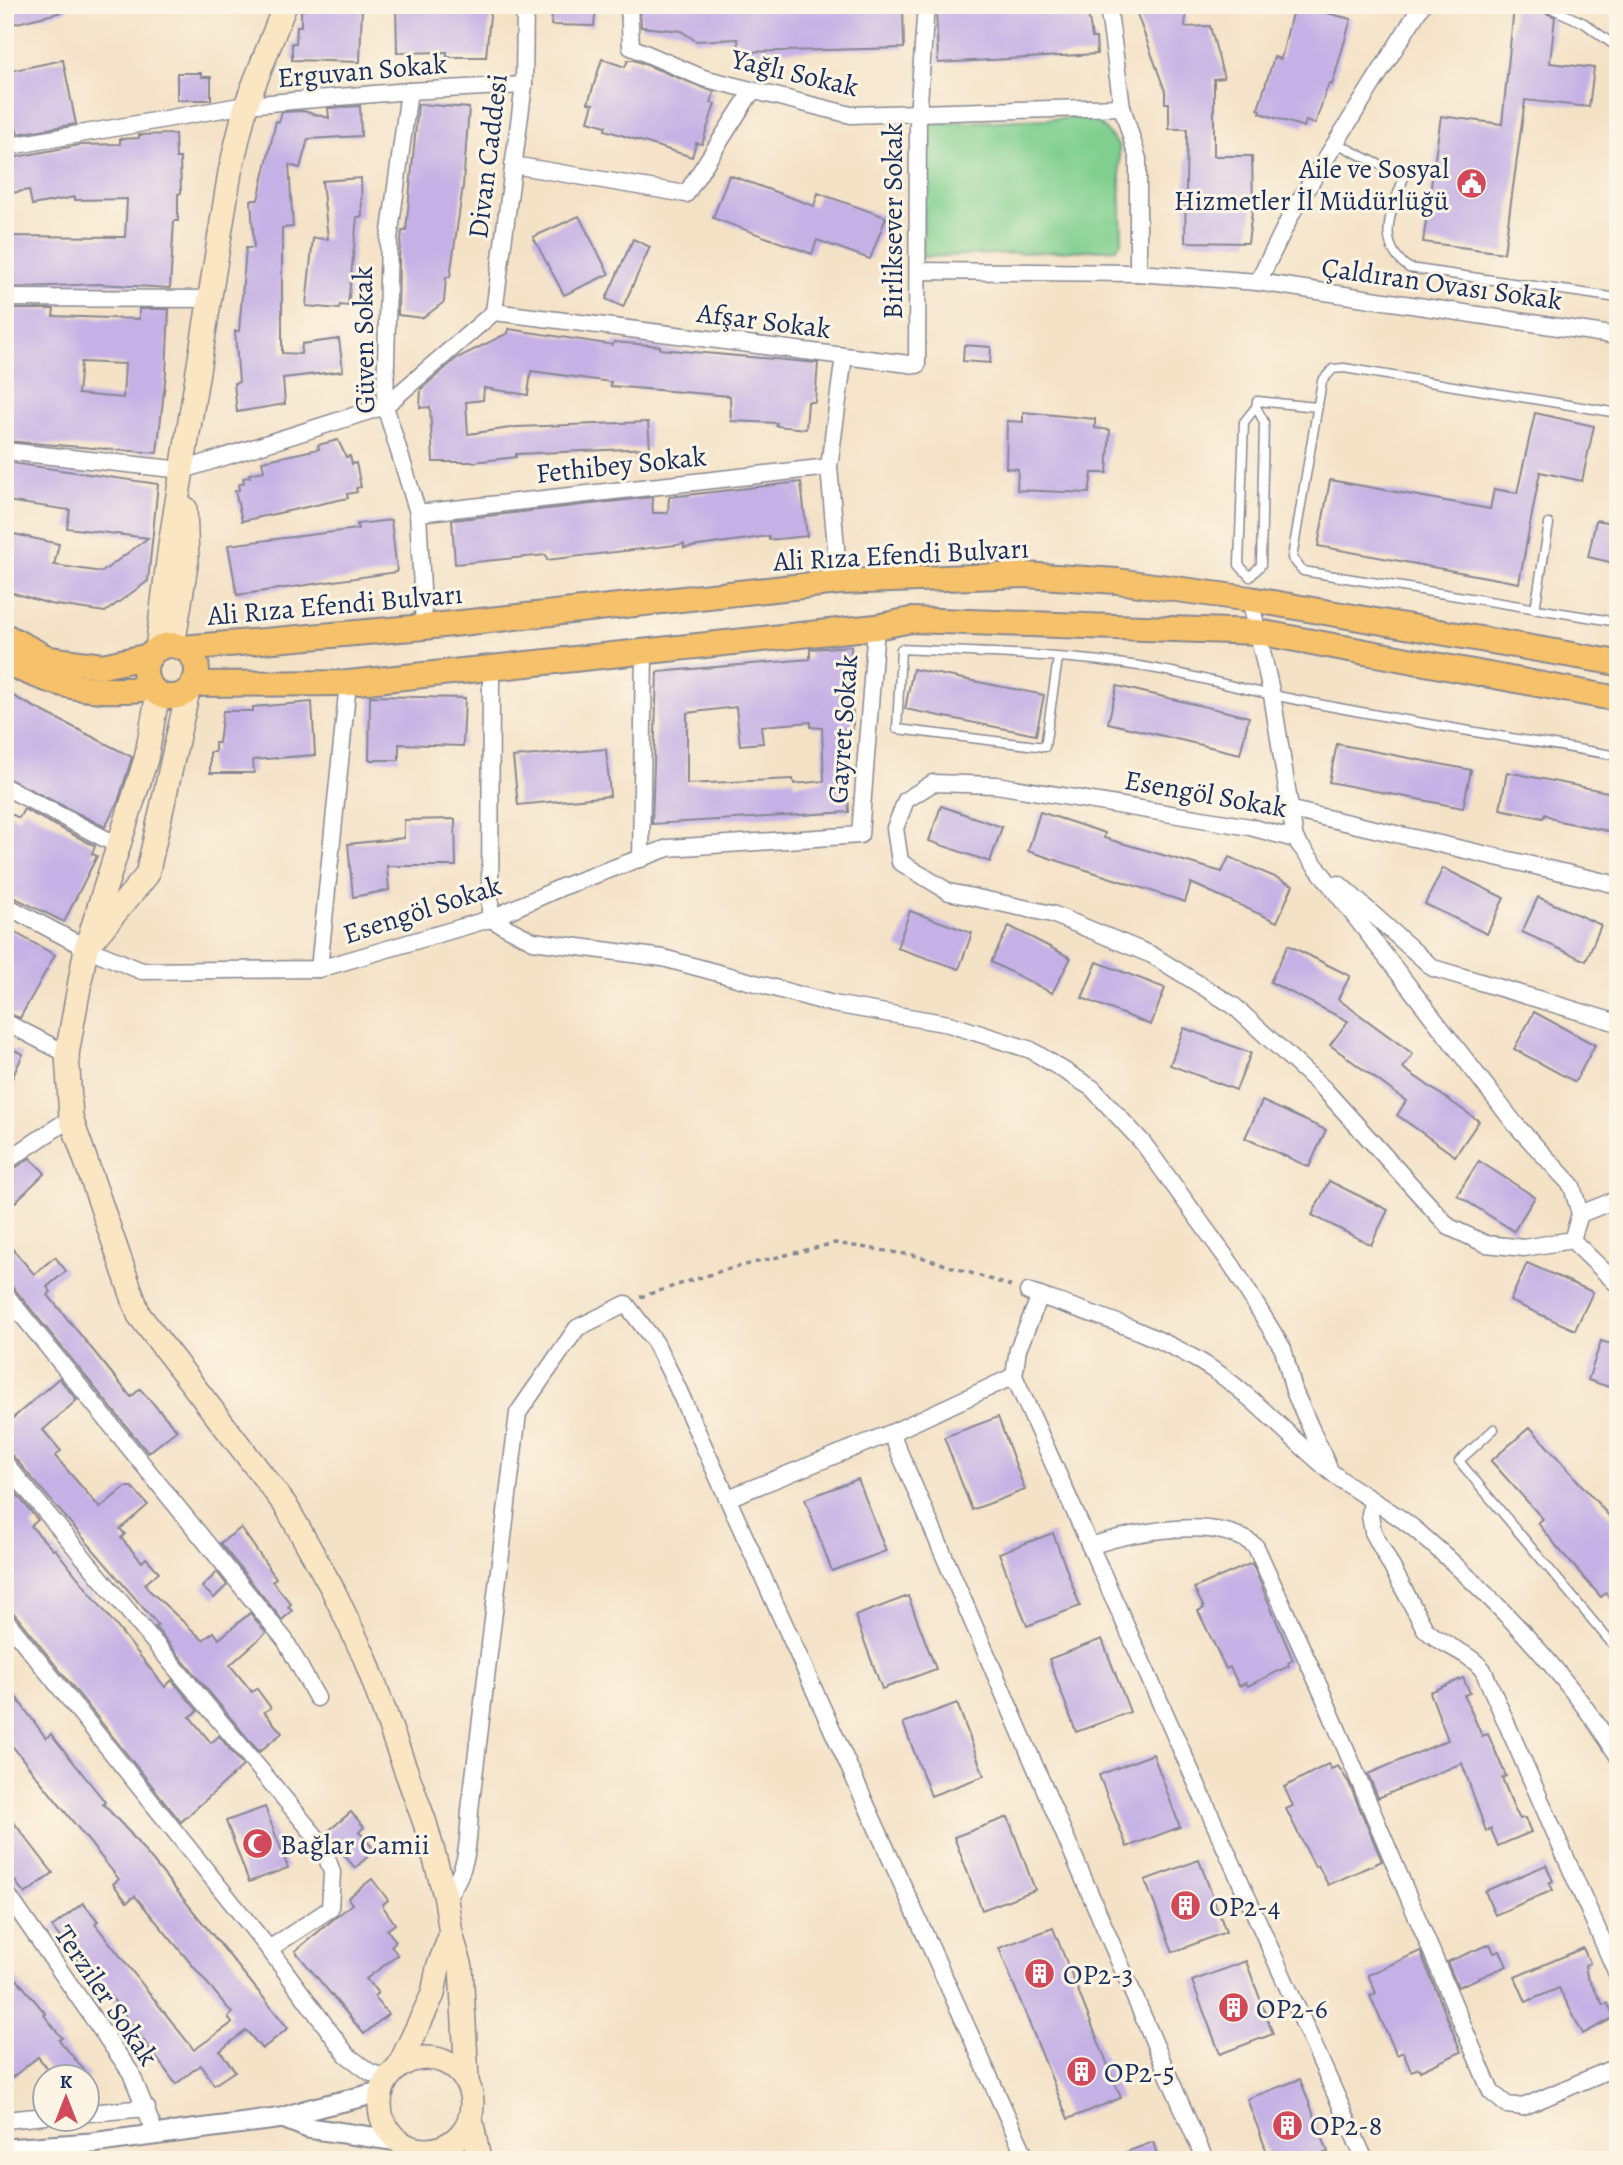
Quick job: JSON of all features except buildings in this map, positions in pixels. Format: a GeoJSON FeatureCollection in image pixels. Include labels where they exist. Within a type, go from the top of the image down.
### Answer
{"type":"FeatureCollection","features":[{"type":"Feature","properties":{"kind":"main road"},"geometry":{"type":"LineString","coordinates":[[285,5],[246,105],[230,172],[183,470],[187,559],[166,650],[145,673],[155,691],[146,759],[86,948],[67,1054],[71,1118],[139,1315],[286,1506],[365,1658],[425,1823],[446,1899],[451,1934],[461,1968],[467,2080],[479,2160]]}},
{"type":"Feature","properties":{"kind":"main road","name":"Ali Rıza Efendi Bulvarı"},"geometry":{"type":"LineString","coordinates":[[5,636],[49,659],[102,666],[166,650],[424,627],[839,582],[1025,575],[1117,581],[1250,599],[1618,663]]}},
{"type":"Feature","properties":{"kind":"main road"},"geometry":{"type":"LineString","coordinates":[[5,661],[39,678],[112,693],[155,691],[173,697],[191,688],[348,683],[491,670],[876,628],[911,620],[1258,632],[1618,699]]}},
{"type":"Feature","properties":{"kind":"main road"},"geometry":{"type":"LineString","coordinates":[[86,948],[147,875],[197,669],[195,660],[166,650]]}},
{"type":"Feature","properties":{"kind":"main road"},"geometry":{"type":"LineString","coordinates":[[451,1934],[438,1968],[433,1994],[390,2078],[379,2107],[383,2123],[416,2150],[445,2147],[456,2140],[471,2119]]}},
{"type":"Feature","properties":{"kind":"main road"},"geometry":{"type":"LineString","coordinates":[[390,2078],[414,2059],[430,2058],[445,2062],[467,2080]]}},
{"type":"Feature","properties":{"kind":"street","name":"Divan Caddesi"},"geometry":{"type":"LineString","coordinates":[[494,312],[524,85],[525,5]]}},
{"type":"Feature","properties":{"kind":"street","name":"Yağlı Sokak"},"geometry":{"type":"LineString","coordinates":[[629,5],[631,47],[703,78],[851,115],[918,116],[1122,107]]}},
{"type":"Feature","properties":{"kind":"street","name":"Birliksever Sokak"},"geometry":{"type":"LineString","coordinates":[[844,356],[917,365],[918,116],[926,5]]}},
{"type":"Feature","properties":{"kind":"street"},"geometry":{"type":"LineString","coordinates":[[1108,5],[1122,107],[1138,159],[1138,273]]}},
{"type":"Feature","properties":{"kind":"street"},"geometry":{"type":"LineString","coordinates":[[1258,282],[1293,211],[1422,5]]}},
{"type":"Feature","properties":{"kind":"street","name":"Erguvan Sokak"},"geometry":{"type":"LineString","coordinates":[[5,146],[246,105],[409,90],[524,85]]}},
{"type":"Feature","properties":{"kind":"street","name":"Güven Sokak"},"geometry":{"type":"LineString","coordinates":[[409,90],[389,239],[384,406],[418,513],[424,627]]}},
{"type":"Feature","properties":{"kind":"street"},"geometry":{"type":"LineString","coordinates":[[513,165],[686,194],[752,91]]}},
{"type":"Feature","properties":{"kind":"street","name":"Çaldıran Ovası Sokak"},"geometry":{"type":"LineString","coordinates":[[918,271],[1138,273],[1258,282],[1618,336]]}},
{"type":"Feature","properties":{"kind":"street"},"geometry":{"type":"LineString","coordinates":[[5,298],[210,299]]}},
{"type":"Feature","properties":{"kind":"street"},"geometry":{"type":"LineString","coordinates":[[5,452],[183,470],[384,406],[494,312]]}},
{"type":"Feature","properties":{"kind":"street","name":"Afşar Sokak"},"geometry":{"type":"LineString","coordinates":[[494,312],[844,356],[829,467],[839,582]]}},
{"type":"Feature","properties":{"kind":"street","name":"Fethibey Sokak"},"geometry":{"type":"LineString","coordinates":[[418,513],[829,467]]}},
{"type":"Feature","properties":{"kind":"street","name":"Esengöl Sokak"},"geometry":{"type":"LineString","coordinates":[[1250,599],[1272,695],[1295,839],[1250,827],[996,785],[933,783],[906,800],[895,828],[900,862],[949,892],[1052,914],[1152,955],[1234,1006],[1324,1089],[1449,1227],[1486,1244],[1524,1248],[1573,1240]]}},
{"type":"Feature","properties":{"kind":"street","name":"Gayret Sokak"},"geometry":{"type":"LineString","coordinates":[[860,835],[876,628]]}},
{"type":"Feature","properties":{"kind":"street"},"geometry":{"type":"LineString","coordinates":[[641,859],[643,653]]}},
{"type":"Feature","properties":{"kind":"street"},"geometry":{"type":"LineString","coordinates":[[491,670],[490,919],[533,942],[663,958],[833,1004],[949,1024],[1031,1050],[1092,1087],[1143,1143],[1233,1267],[1283,1349],[1294,1391],[1330,1471]]}},
{"type":"Feature","properties":{"kind":"street"},"geometry":{"type":"LineString","coordinates":[[319,969],[348,683]]}},
{"type":"Feature","properties":{"kind":"street"},"geometry":{"type":"LineString","coordinates":[[5,787],[119,846]]}},
{"type":"Feature","properties":{"kind":"street"},"geometry":{"type":"LineString","coordinates":[[1292,810],[1618,885]]}},
{"type":"Feature","properties":{"kind":"street","name":"Esengöl Sokak"},"geometry":{"type":"LineString","coordinates":[[5,905],[86,948],[142,971],[319,969],[490,919],[562,887],[668,848],[860,835]]}},
{"type":"Feature","properties":{"kind":"street"},"geometry":{"type":"LineString","coordinates":[[1295,839],[1516,1124],[1572,1186],[1580,1214],[1573,1240],[1618,1285]]}},
{"type":"Feature","properties":{"kind":"street"},"geometry":{"type":"LineString","coordinates":[[1310,858],[1433,968],[1618,1023]]}},
{"type":"Feature","properties":{"kind":"street"},"geometry":{"type":"LineString","coordinates":[[5,1022],[67,1054]]}},
{"type":"Feature","properties":{"kind":"street"},"geometry":{"type":"LineString","coordinates":[[5,1162],[71,1118]]}},
{"type":"Feature","properties":{"kind":"street"},"geometry":{"type":"LineString","coordinates":[[1580,1214],[1618,1199]]}},
{"type":"Feature","properties":{"kind":"street"},"geometry":{"type":"LineString","coordinates":[[5,1294],[285,1640],[317,1698]]}},
{"type":"Feature","properties":{"kind":"street"},"geometry":{"type":"LineString","coordinates":[[1365,2160],[1014,1376],[1018,1349],[1034,1294],[1140,1331],[1217,1373],[1274,1417],[1330,1471],[1415,1530],[1514,1623],[1600,1727],[1618,1756]]}},
{"type":"Feature","properties":{"kind":"street"},"geometry":{"type":"LineString","coordinates":[[446,1899],[461,1878],[468,1852],[471,1796],[518,1413],[577,1328],[626,1304],[655,1342],[1027,2160]]}},
{"type":"Feature","properties":{"kind":"street"},"geometry":{"type":"LineString","coordinates":[[728,1498],[891,1433],[1014,1376]]}},
{"type":"Feature","properties":{"kind":"street"},"geometry":{"type":"LineString","coordinates":[[891,1433],[1205,2160]]}},
{"type":"Feature","properties":{"kind":"street"},"geometry":{"type":"LineString","coordinates":[[5,1463],[321,1844],[332,1872],[330,1909],[269,1949]]}},
{"type":"Feature","properties":{"kind":"street"},"geometry":{"type":"LineString","coordinates":[[1372,1500],[1370,1515],[1373,1532],[1425,1629],[1436,1640],[1475,1660],[1483,1670],[1618,1976]]}},
{"type":"Feature","properties":{"kind":"street"},"geometry":{"type":"LineString","coordinates":[[1090,1546],[1146,1531],[1220,1530],[1240,1535],[1256,1546],[1323,1695],[1491,2092],[1507,2105],[1523,2107],[1618,2066]]}},
{"type":"Feature","properties":{"kind":"street"},"geometry":{"type":"LineString","coordinates":[[5,1619],[269,1949],[347,2055],[371,2073],[390,2078]]}},
{"type":"Feature","properties":{"kind":"street","name":"Terziler Sokak"},"geometry":{"type":"LineString","coordinates":[[5,1891],[131,2073],[155,2133]]}},
{"type":"Feature","properties":{"kind":"street"},"geometry":{"type":"LineString","coordinates":[[5,2149],[92,2144],[155,2133],[283,2118],[306,2108],[338,2104],[390,2078]]}},
{"type":"Feature","properties":{"kind":"street"},"geometry":{"type":"LineString","coordinates":[[102,2112],[147,2108]]}},
{"type":"Feature","properties":{"kind":"street"},"geometry":{"type":"LineString","coordinates":[[5,2120],[32,2117]]}},
{"type":"Feature","properties":{"kind":"street"},"geometry":{"type":"LineString","coordinates":[[283,2118],[308,2128],[416,2150]]}},
{"type":"Feature","properties":{"kind":"lane"},"geometry":{"type":"LineString","coordinates":[[1544,5],[1584,23],[1618,48]]}},
{"type":"Feature","properties":{"kind":"lane"},"geometry":{"type":"LineString","coordinates":[[1336,144],[1404,177],[1387,231],[1395,256],[1409,268],[1618,298]]}},
{"type":"Feature","properties":{"kind":"lane"},"geometry":{"type":"LineString","coordinates":[[1618,413],[1344,368],[1333,369],[1325,376],[1317,407],[1293,552],[1298,568],[1618,622]]}},
{"type":"Feature","properties":{"kind":"lane"},"geometry":{"type":"LineString","coordinates":[[1256,404],[1264,422],[1261,565],[1250,577],[1239,565],[1239,552],[1244,422],[1256,404]]}},
{"type":"Feature","properties":{"kind":"lane"},"geometry":{"type":"LineString","coordinates":[[1256,404],[1317,407]]}},
{"type":"Feature","properties":{"kind":"lane"},"geometry":{"type":"LineString","coordinates":[[1535,609],[1549,524]]}},
{"type":"Feature","properties":{"kind":"lane"},"geometry":{"type":"LineString","coordinates":[[1058,658],[1045,747],[897,729],[901,649],[1058,658],[1136,665],[1201,676],[1272,695],[1618,756]]}},
{"type":"Feature","properties":{"kind":"lane"},"geometry":{"type":"LineString","coordinates":[[1494,1429],[1459,1461],[1618,1651]]}},
{"type":"Feature","properties":{"kind":"path"},"geometry":{"type":"LineString","coordinates":[[626,1304],[655,1290],[835,1243],[918,1256],[1034,1294]]}},
{"type":"Feature","properties":{"kind":"green space"},"geometry":{"type":"Polygon","coordinates":[[[1094,117],[1119,146],[1122,241],[1116,249],[923,257],[925,124],[1094,117]]]}},
{"type":"Feature","properties":{"kind":"green space"},"geometry":{"type":"Polygon","coordinates":[[[230,2156],[324,2158],[329,2160],[192,2160],[230,2156]]]}},
{"type":"Feature","properties":{"kind":"place","name":"Aile ve Sosyal Hizmetler İl Müdürlüğü"},"geometry":{"type":"Point","coordinates":[1472,184]}},
{"type":"Feature","properties":{"kind":"place","name":"Bağlar Camii"},"geometry":{"type":"Point","coordinates":[257,1844]}},
{"type":"Feature","properties":{"kind":"place","name":"OP2-4"},"geometry":{"type":"Point","coordinates":[1186,1906]}},
{"type":"Feature","properties":{"kind":"place","name":"OP2-3"},"geometry":{"type":"Point","coordinates":[1040,1974]}},
{"type":"Feature","properties":{"kind":"place","name":"OP2-6"},"geometry":{"type":"Point","coordinates":[1233,2008]}},
{"type":"Feature","properties":{"kind":"place","name":"OP2-5"},"geometry":{"type":"Point","coordinates":[1081,2072]}},
{"type":"Feature","properties":{"kind":"place","name":"OP2-8"},"geometry":{"type":"Point","coordinates":[1287,2125]}}]}
